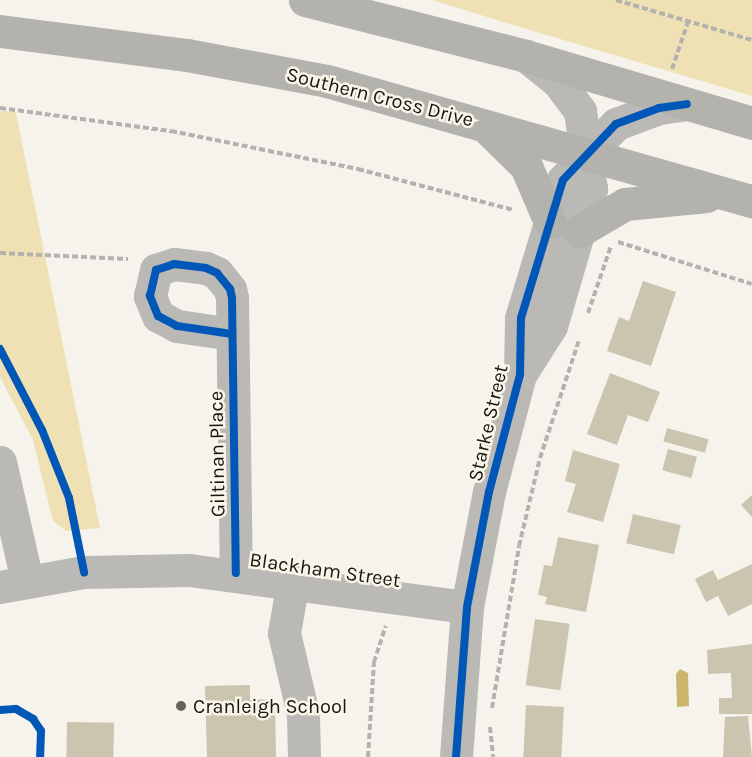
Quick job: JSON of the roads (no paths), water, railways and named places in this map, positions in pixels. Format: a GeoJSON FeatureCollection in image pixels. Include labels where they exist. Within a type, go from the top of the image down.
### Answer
{"type":"FeatureCollection","features":[{"type":"Feature","properties":{"kind":"main road"},"geometry":{"type":"LineString","coordinates":[[305,0],[526,56],[752,123]]}},
{"type":"Feature","properties":{"kind":"main road","name":"Southern Cross Drive"},"geometry":{"type":"LineString","coordinates":[[0,31],[187,55],[327,81],[589,152],[741,198]]}},
{"type":"Feature","properties":{"kind":"main road"},"geometry":{"type":"LineString","coordinates":[[478,121],[526,166],[565,226],[625,204],[741,198]]}},
{"type":"Feature","properties":{"kind":"street","name":"Starke Street"},"geometry":{"type":"LineString","coordinates":[[456,757],[467,607],[489,492],[520,375],[551,326],[565,226],[591,189],[589,152],[580,111],[557,81],[526,56]]}},
{"type":"Feature","properties":{"kind":"street"},"geometry":{"type":"LineString","coordinates":[[589,152],[616,124],[633,115],[675,100]]}},
{"type":"Feature","properties":{"kind":"street","name":"Giltinan Place"},"geometry":{"type":"LineString","coordinates":[[232,334],[236,573]]}},
{"type":"Feature","properties":{"kind":"street"},"geometry":{"type":"LineString","coordinates":[[0,462],[14,584]]}},
{"type":"Feature","properties":{"kind":"street","name":"Blackham Street"},"geometry":{"type":"LineString","coordinates":[[14,584],[143,568],[236,573],[467,607]]}},
{"type":"Feature","properties":{"kind":"street"},"geometry":{"type":"LineString","coordinates":[[293,581],[284,633],[303,714],[304,757]]}},
{"type":"Feature","properties":{"kind":"place","name":"Cranleigh School"},"geometry":{"type":"Point","coordinates":[181,706]}}]}
